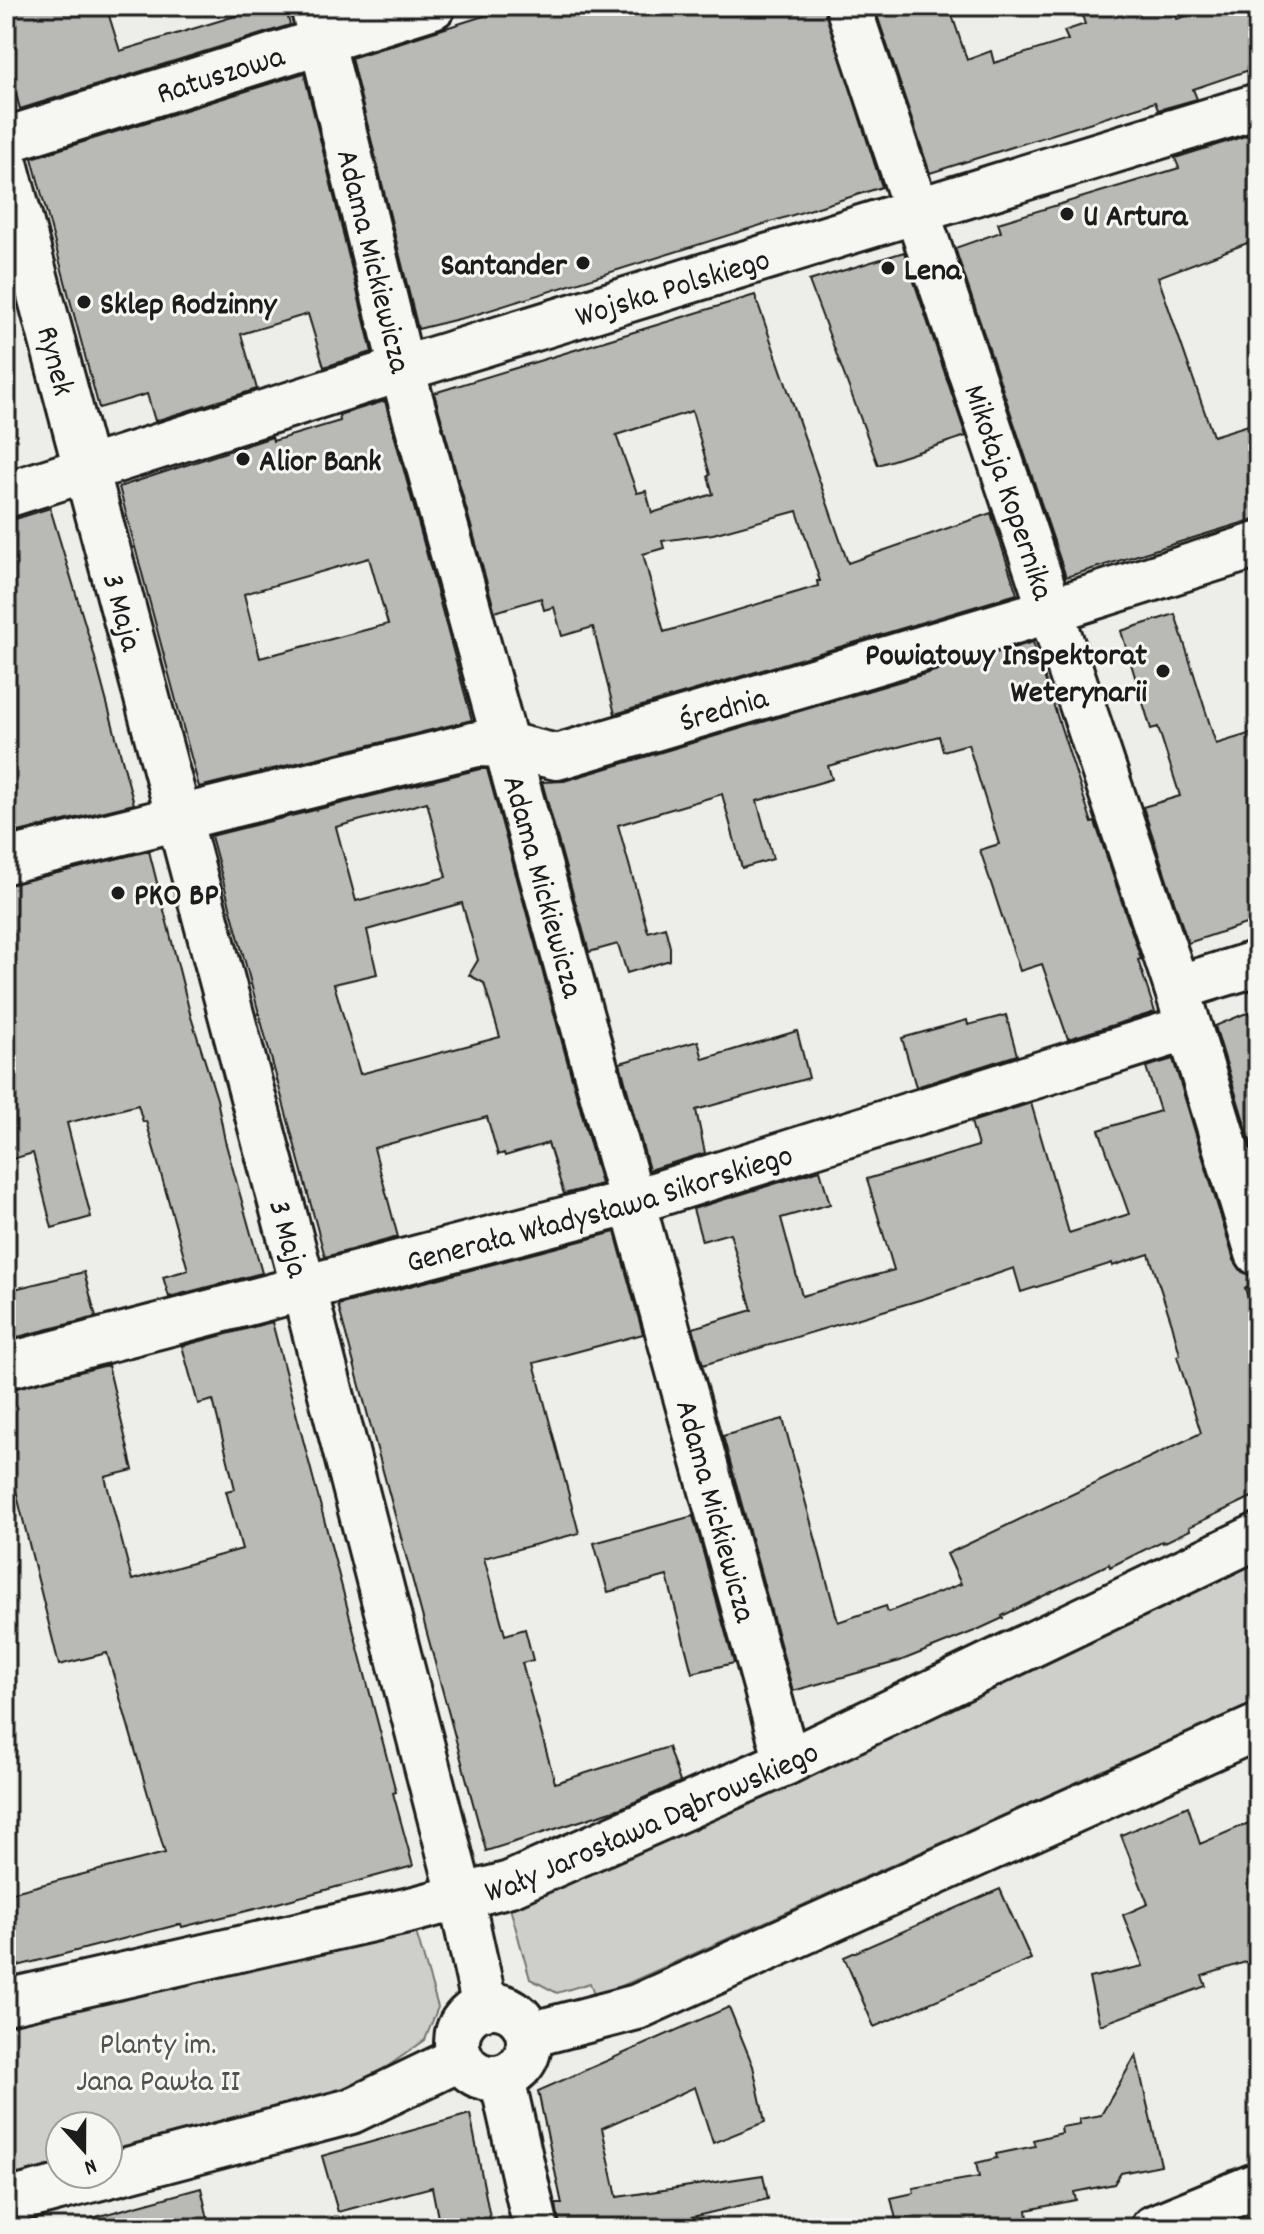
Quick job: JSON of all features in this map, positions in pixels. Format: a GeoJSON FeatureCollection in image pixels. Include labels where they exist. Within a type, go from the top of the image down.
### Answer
{"type":"FeatureCollection","features":[{"type":"Feature","properties":{"kind":"street","name":"Ratuszowa"},"geometry":{"type":"LineString","coordinates":[[6,140],[317,23],[433,6]]}},
{"type":"Feature","properties":{"kind":"street","name":"Mikołaja Kopernika"},"geometry":{"type":"LineString","coordinates":[[848,6],[1052,610],[1258,1253]]}},
{"type":"Feature","properties":{"kind":"street","name":"Adama Mickiewicza"},"geometry":{"type":"LineString","coordinates":[[317,23],[402,369],[787,1762]]}},
{"type":"Feature","properties":{"kind":"street","name":"Wojska Polskiego"},"geometry":{"type":"LineString","coordinates":[[87,471],[402,369],[1258,106]]}},
{"type":"Feature","properties":{"kind":"street","name":"Rynek"},"geometry":{"type":"LineString","coordinates":[[6,167],[87,471]]}},
{"type":"Feature","properties":{"kind":"street"},"geometry":{"type":"LineString","coordinates":[[6,495],[87,471]]}},
{"type":"Feature","properties":{"kind":"street","name":"3 Maja"},"geometry":{"type":"LineString","coordinates":[[87,471],[304,1289],[461,1898],[485,2007]]}},
{"type":"Feature","properties":{"kind":"street","name":"Średnia"},"geometry":{"type":"LineString","coordinates":[[6,861],[477,744],[506,745],[557,757],[1052,610],[1258,545]]}},
{"type":"Feature","properties":{"kind":"street","name":"Generała Władysława Sikorskiego"},"geometry":{"type":"LineString","coordinates":[[6,1366],[632,1202],[1182,1008],[1258,963]]}},
{"type":"Feature","properties":{"kind":"street","name":"Wały Jarosława Dąbrowskiego"},"geometry":{"type":"LineString","coordinates":[[6,2002],[461,1898],[510,1884],[787,1762],[1258,1536]]}},
{"type":"Feature","properties":{"kind":"street"},"geometry":{"type":"LineString","coordinates":[[529,2035],[637,2007],[1258,1727]]}},
{"type":"Feature","properties":{"kind":"street"},"geometry":{"type":"LineString","coordinates":[[485,2007],[510,2009],[520,2017],[529,2035],[529,2052],[523,2064],[514,2073],[502,2078],[486,2078],[471,2071],[461,2058],[457,2043],[460,2027],[471,2014],[485,2007]]}},
{"type":"Feature","properties":{"kind":"street"},"geometry":{"type":"LineString","coordinates":[[6,2202],[351,2111],[461,2058]]}},
{"type":"Feature","properties":{"kind":"street"},"geometry":{"type":"LineString","coordinates":[[502,2078],[536,2228]]}},
{"type":"Feature","properties":{"kind":"street"},"geometry":{"type":"LineString","coordinates":[[1153,2228],[1258,2185]]}},
{"type":"Feature","properties":{"kind":"green space"},"geometry":{"type":"Polygon","coordinates":[[[1258,1550],[1258,1701],[595,1998],[590,1983],[557,1993],[530,1979],[507,1897],[1258,1550]]]}},
{"type":"Feature","properties":{"kind":"green space","name":"Planty im. Jana Pawła II"},"geometry":{"type":"Polygon","coordinates":[[[413,1922],[438,2007],[425,2040],[361,2085],[124,2148],[124,2110],[44,2110],[44,2169],[6,2179],[6,2019],[413,1922]]]}},
{"type":"Feature","properties":{"kind":"building"},"geometry":{"type":"Polygon","coordinates":[[[6,6],[106,6],[120,51],[245,13],[243,6],[285,6],[290,25],[20,109],[6,57],[6,6]]]}},
{"type":"Feature","properties":{"kind":"building"},"geometry":{"type":"Polygon","coordinates":[[[515,6],[824,6],[882,187],[471,316],[418,329],[351,58],[515,6]]]}},
{"type":"Feature","properties":{"kind":"building"},"geometry":{"type":"Polygon","coordinates":[[[874,6],[949,6],[967,60],[991,51],[994,63],[1068,40],[1064,31],[1085,24],[1079,6],[1173,6],[1177,19],[1215,6],[1258,6],[1258,67],[1193,89],[1197,99],[1158,110],[1155,102],[930,173],[874,6]]]}},
{"type":"Feature","properties":{"kind":"building"},"geometry":{"type":"Polygon","coordinates":[[[304,73],[372,352],[324,367],[308,314],[241,334],[257,389],[155,421],[147,394],[99,408],[32,158],[304,73]]]}},
{"type":"Feature","properties":{"kind":"building"},"geometry":{"type":"Polygon","coordinates":[[[1258,132],[1258,239],[1158,277],[1213,436],[1258,422],[1258,518],[1066,577],[955,248],[1001,232],[998,223],[1179,168],[1175,158],[1258,132]]]}},
{"type":"Feature","properties":{"kind":"building"},"geometry":{"type":"Polygon","coordinates":[[[904,252],[966,436],[878,465],[809,281],[904,252]]]}},
{"type":"Feature","properties":{"kind":"building"},"geometry":{"type":"Polygon","coordinates":[[[755,295],[848,563],[991,513],[1017,594],[615,714],[593,627],[562,636],[554,607],[544,610],[541,598],[495,612],[434,393],[755,295]],[[692,411],[616,435],[637,493],[646,491],[652,513],[713,494],[692,411]],[[797,511],[713,534],[662,541],[664,548],[643,554],[664,632],[818,586],[817,581],[820,581],[797,511]]]}},
{"type":"Feature","properties":{"kind":"building"},"geometry":{"type":"Polygon","coordinates":[[[385,401],[472,720],[199,787],[119,487],[272,437],[273,441],[340,421],[339,415],[385,401]],[[369,558],[244,594],[260,658],[388,624],[369,558]]]}},
{"type":"Feature","properties":{"kind":"building"},"geometry":{"type":"Polygon","coordinates":[[[50,508],[92,647],[134,804],[6,835],[6,522],[50,508]]]}},
{"type":"Feature","properties":{"kind":"building"},"geometry":{"type":"Polygon","coordinates":[[[1175,614],[1216,744],[1258,731],[1258,920],[1188,943],[1143,807],[1180,796],[1158,727],[1151,729],[1121,631],[1175,614]]]}},
{"type":"Feature","properties":{"kind":"building"},"geometry":{"type":"Polygon","coordinates":[[[1033,642],[1092,823],[1095,822],[1141,959],[1138,960],[1155,1012],[1068,1039],[1042,964],[1020,971],[980,850],[999,844],[968,744],[943,751],[939,736],[828,766],[832,779],[757,801],[773,859],[742,868],[722,794],[618,825],[648,932],[665,927],[670,960],[627,973],[618,944],[589,952],[542,782],[564,781],[1033,642]]]}},
{"type":"Feature","properties":{"kind":"building"},"geometry":{"type":"Polygon","coordinates":[[[487,769],[601,1184],[564,1194],[548,1143],[505,1156],[504,1153],[498,1155],[487,1117],[374,1148],[398,1237],[325,1257],[211,836],[487,769]],[[427,802],[336,827],[356,901],[446,877],[427,802]],[[462,903],[367,930],[377,974],[334,984],[360,1074],[500,1037],[484,983],[469,975],[478,960],[462,903]]]}},
{"type":"Feature","properties":{"kind":"building"},"geometry":{"type":"Polygon","coordinates":[[[149,851],[262,1273],[169,1297],[163,1277],[188,1270],[146,1121],[143,1122],[138,1105],[67,1123],[91,1217],[52,1228],[33,1153],[6,1161],[6,885],[149,851]]]}},
{"type":"Feature","properties":{"kind":"building"},"geometry":{"type":"Polygon","coordinates":[[[1258,1012],[1258,1167],[1215,1026],[1244,1014],[1258,1012]]]}},
{"type":"Feature","properties":{"kind":"building"},"geometry":{"type":"Polygon","coordinates":[[[1006,1015],[1017,1055],[916,1087],[902,1038],[967,1020],[968,1025],[1006,1015]]]}},
{"type":"Feature","properties":{"kind":"building"},"geometry":{"type":"Polygon","coordinates":[[[797,1031],[809,1078],[696,1110],[705,1153],[649,1170],[620,1063],[698,1041],[703,1059],[797,1031]]]}},
{"type":"Feature","properties":{"kind":"building"},"geometry":{"type":"Polygon","coordinates":[[[1173,1059],[1234,1260],[1242,1272],[1258,1277],[1258,1286],[1245,1288],[1258,1330],[1258,1494],[1189,1527],[1190,1530],[1110,1567],[1109,1564],[977,1630],[900,1661],[793,1691],[723,1436],[783,1419],[838,1622],[886,1606],[888,1612],[961,1584],[947,1554],[1201,1433],[1177,1356],[1180,1355],[1172,1324],[1149,1254],[1021,1292],[1014,1268],[926,1298],[703,1365],[693,1328],[752,1310],[730,1233],[702,1241],[693,1209],[820,1170],[830,1204],[781,1218],[802,1296],[894,1270],[867,1179],[978,1146],[971,1122],[1031,1103],[1069,1233],[1129,1214],[1099,1130],[1160,1111],[1146,1067],[1173,1059]]]}},
{"type":"Feature","properties":{"kind":"building"},"geometry":{"type":"Polygon","coordinates":[[[615,1232],[643,1334],[534,1363],[579,1533],[484,1558],[505,1635],[525,1629],[533,1660],[522,1663],[555,1783],[668,1747],[680,1782],[621,1808],[486,1851],[338,1305],[615,1232]]]}},
{"type":"Feature","properties":{"kind":"building"},"geometry":{"type":"Polygon","coordinates":[[[84,1272],[96,1317],[6,1340],[6,1291],[84,1272]]]}},
{"type":"Feature","properties":{"kind":"building"},"geometry":{"type":"Polygon","coordinates":[[[272,1322],[413,1866],[263,1907],[182,1927],[181,1924],[6,1969],[6,1894],[165,1853],[107,1653],[59,1665],[15,1487],[6,1490],[6,1390],[108,1365],[133,1470],[105,1477],[132,1580],[242,1549],[226,1491],[235,1489],[213,1400],[198,1404],[182,1346],[272,1322]]]}},
{"type":"Feature","properties":{"kind":"building"},"geometry":{"type":"Polygon","coordinates":[[[693,1516],[734,1663],[692,1673],[667,1576],[608,1592],[594,1543],[693,1516]]]}},
{"type":"Feature","properties":{"kind":"building"},"geometry":{"type":"Polygon","coordinates":[[[1188,1806],[1200,1844],[1258,1819],[1258,1958],[1202,1976],[1206,1986],[1100,2025],[1089,1978],[1143,1966],[1123,1915],[1148,1904],[1121,1835],[1188,1806]]]}},
{"type":"Feature","properties":{"kind":"building"},"geometry":{"type":"Polygon","coordinates":[[[1000,1889],[1031,1959],[874,2027],[844,1957],[1000,1889]]]}},
{"type":"Feature","properties":{"kind":"building"},"geometry":{"type":"Polygon","coordinates":[[[729,2007],[753,2066],[765,2122],[713,2143],[695,2087],[602,2128],[617,2197],[763,2175],[768,2199],[692,2217],[694,2228],[560,2228],[556,2204],[562,2204],[538,2091],[729,2007]]]}},
{"type":"Feature","properties":{"kind":"building"},"geometry":{"type":"Polygon","coordinates":[[[1136,2055],[1161,2165],[1121,2173],[1114,2184],[1074,2192],[1076,2200],[1027,2210],[1028,2218],[984,2228],[898,2228],[891,2198],[914,2193],[913,2188],[979,2177],[976,2163],[997,2158],[996,2154],[1035,2146],[1033,2140],[1062,2133],[1061,2127],[1080,2124],[1079,2119],[1101,2115],[1136,2055]]]}},
{"type":"Feature","properties":{"kind":"building"},"geometry":{"type":"Polygon","coordinates":[[[470,2114],[492,2228],[440,2228],[432,2187],[338,2212],[322,2156],[470,2114]]]}},
{"type":"Feature","properties":{"kind":"building"},"geometry":{"type":"Polygon","coordinates":[[[201,2188],[210,2228],[94,2228],[92,2218],[201,2188]]]}},
{"type":"Feature","properties":{"kind":"place","name":"U Artura"},"geometry":{"type":"Point","coordinates":[1067,214]}},
{"type":"Feature","properties":{"kind":"place","name":"Santander"},"geometry":{"type":"Point","coordinates":[583,263]}},
{"type":"Feature","properties":{"kind":"place","name":"Lena"},"geometry":{"type":"Point","coordinates":[888,268]}},
{"type":"Feature","properties":{"kind":"place","name":"Sklep Rodzinny"},"geometry":{"type":"Point","coordinates":[84,302]}},
{"type":"Feature","properties":{"kind":"place","name":"Alior Bank"},"geometry":{"type":"Point","coordinates":[243,459]}},
{"type":"Feature","properties":{"kind":"place","name":"Powiatowy Inspektorat Weterynarii"},"geometry":{"type":"Point","coordinates":[1163,671]}},
{"type":"Feature","properties":{"kind":"place","name":"PKO BP"},"geometry":{"type":"Point","coordinates":[118,893]}}]}
